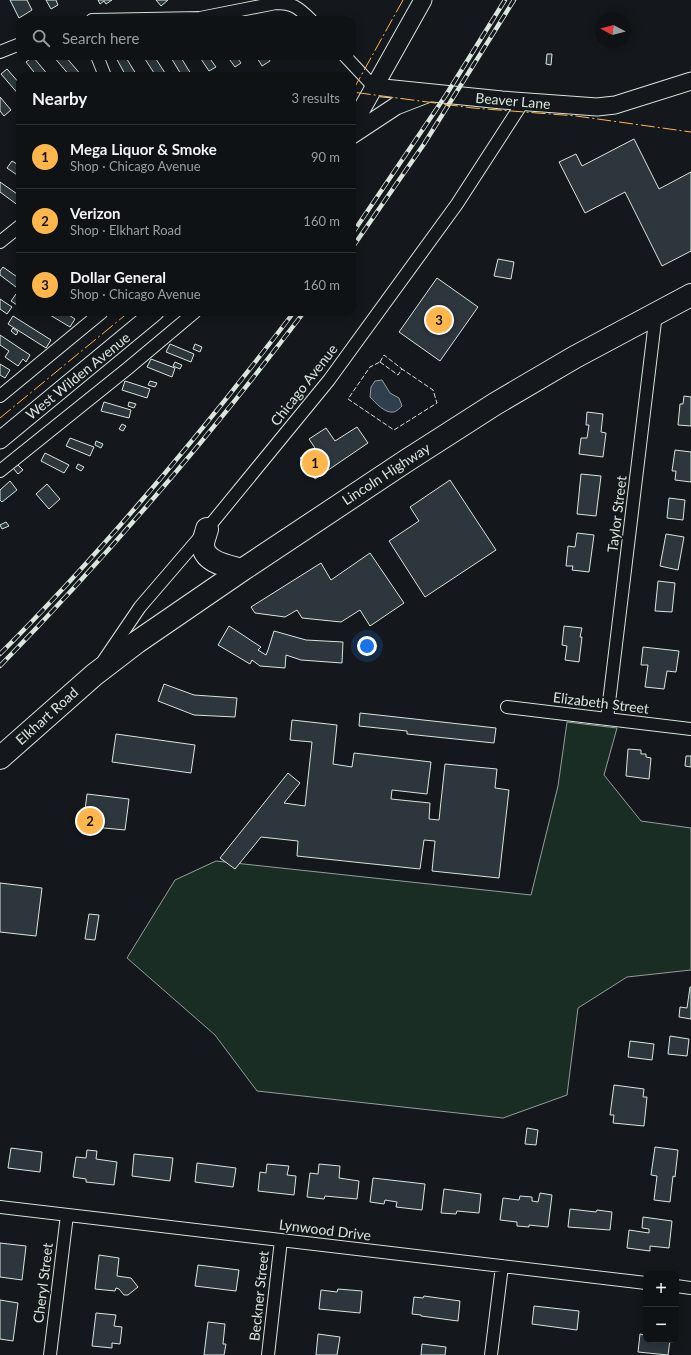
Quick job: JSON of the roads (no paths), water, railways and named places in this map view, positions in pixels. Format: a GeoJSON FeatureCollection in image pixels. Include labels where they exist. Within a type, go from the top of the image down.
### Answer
{"type":"FeatureCollection","features":[{"type":"Feature","properties":{"kind":"highway","name":"Lincoln Highway"},"geometry":{"type":"LineString","coordinates":[[94,674],[242,570],[406,460],[575,356],[691,295]]}},
{"type":"Feature","properties":{"kind":"highway"},"geometry":{"type":"LineString","coordinates":[[207,529],[203,546],[208,557],[242,570]]}},
{"type":"Feature","properties":{"kind":"highway","name":"Elkhart Road"},"geometry":{"type":"LineString","coordinates":[[0,758],[94,674]]}},
{"type":"Feature","properties":{"kind":"street"},"geometry":{"type":"LineString","coordinates":[[356,117],[422,0]]}},
{"type":"Feature","properties":{"kind":"street"},"geometry":{"type":"LineString","coordinates":[[210,16],[276,3],[289,3],[306,16]]}},
{"type":"Feature","properties":{"kind":"street"},"geometry":{"type":"LineString","coordinates":[[0,52],[16,46]]}},
{"type":"Feature","properties":{"kind":"street"},"geometry":{"type":"LineString","coordinates":[[99,60],[103,72]]}},
{"type":"Feature","properties":{"kind":"street"},"geometry":{"type":"LineString","coordinates":[[349,60],[374,87]]}},
{"type":"Feature","properties":{"kind":"street","name":"Beaver Lane"},"geometry":{"type":"LineString","coordinates":[[374,87],[523,102],[597,107],[615,105],[691,81]]}},
{"type":"Feature","properties":{"kind":"street"},"geometry":{"type":"LineString","coordinates":[[356,132],[396,106],[430,93]]}},
{"type":"Feature","properties":{"kind":"street","name":"Chicago Avenue"},"geometry":{"type":"LineString","coordinates":[[94,674],[140,607],[207,529],[329,380],[457,204],[523,102]]}},
{"type":"Feature","properties":{"kind":"street"},"geometry":{"type":"LineString","coordinates":[[0,242],[16,229]]}},
{"type":"Feature","properties":{"kind":"street","name":"Taylor Street"},"geometry":{"type":"LineString","coordinates":[[607,719],[656,313]]}},
{"type":"Feature","properties":{"kind":"street"},"geometry":{"type":"LineString","coordinates":[[0,396],[97,316]]}},
{"type":"Feature","properties":{"kind":"street","name":"West Wilden Avenue"},"geometry":{"type":"LineString","coordinates":[[0,440],[150,316]]}},
{"type":"Feature","properties":{"kind":"street"},"geometry":{"type":"LineString","coordinates":[[0,471],[190,316]]}},
{"type":"Feature","properties":{"kind":"street","name":"Elizabeth Street"},"geometry":{"type":"LineString","coordinates":[[507,707],[691,729]]}},
{"type":"Feature","properties":{"kind":"street","name":"Lynwood Drive"},"geometry":{"type":"LineString","coordinates":[[0,1207],[643,1283]]}},
{"type":"Feature","properties":{"kind":"street","name":"Cheryl Street"},"geometry":{"type":"LineString","coordinates":[[50,1355],[67,1215]]}},
{"type":"Feature","properties":{"kind":"street","name":"Beckner Street"},"geometry":{"type":"LineString","coordinates":[[268,1355],[281,1240]]}},
{"type":"Feature","properties":{"kind":"street"},"geometry":{"type":"LineString","coordinates":[[491,1355],[502,1266]]}},
{"type":"Feature","properties":{"kind":"street"},"geometry":{"type":"LineString","coordinates":[[679,1286],[691,1288]]}},
{"type":"Feature","properties":{"kind":"water"},"geometry":{"type":"Polygon","coordinates":[[[382,380],[390,393],[399,398],[402,406],[394,412],[387,411],[370,397],[371,387],[375,381],[382,380]]]}},
{"type":"Feature","properties":{"kind":"railway"},"geometry":{"type":"LineString","coordinates":[[356,228],[446,95],[505,0]]}},
{"type":"Feature","properties":{"kind":"railway"},"geometry":{"type":"LineString","coordinates":[[356,242],[424,144],[514,0]]}},
{"type":"Feature","properties":{"kind":"railway"},"geometry":{"type":"LineString","coordinates":[[0,654],[116,531],[225,401],[291,316]]}},
{"type":"Feature","properties":{"kind":"railway"},"geometry":{"type":"LineString","coordinates":[[0,666],[41,624],[158,494],[232,404],[301,316]]}},
{"type":"Feature","properties":{"kind":"place","name":"Dollar General"},"geometry":{"type":"Point","coordinates":[439,320]}},
{"type":"Feature","properties":{"kind":"place","name":"Mega Liquor & Smoke"},"geometry":{"type":"Point","coordinates":[315,463]}},
{"type":"Feature","properties":{"kind":"place","name":"Verizon"},"geometry":{"type":"Point","coordinates":[90,821]}}]}
